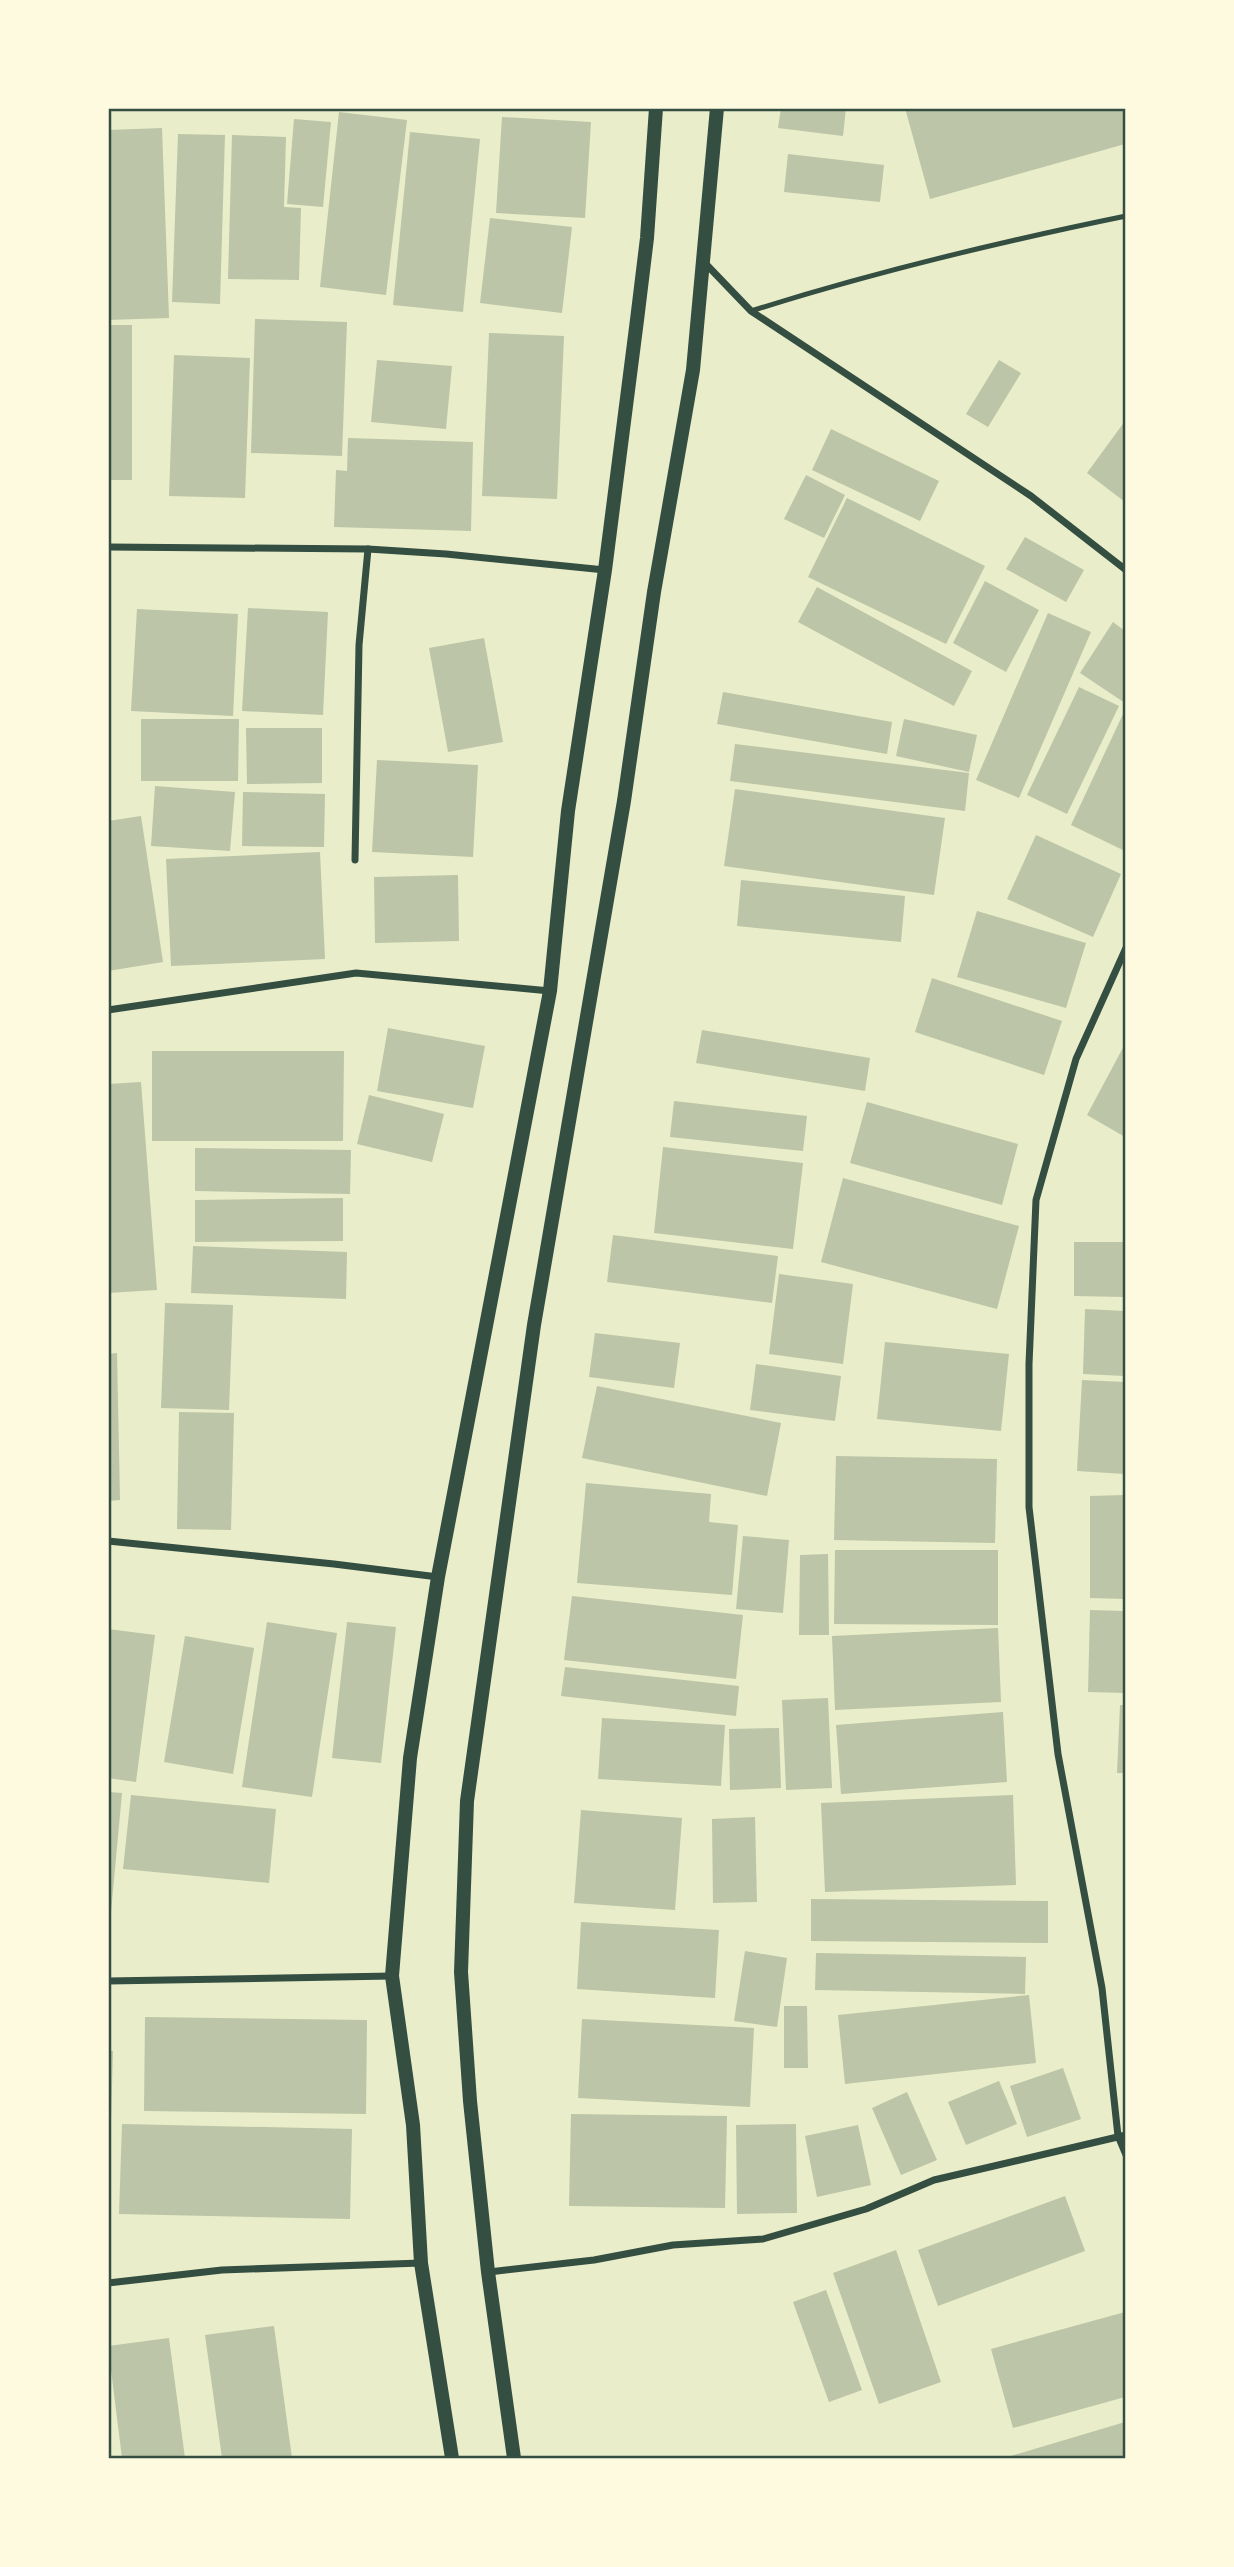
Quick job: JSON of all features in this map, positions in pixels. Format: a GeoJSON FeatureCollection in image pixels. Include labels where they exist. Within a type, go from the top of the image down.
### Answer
{"type":"FeatureCollection","features":[{"type":"Feature","properties":{"kind":"main road"},"geometry":{"type":"LineString","coordinates":[[452,2459],[421,2263],[413,2125],[392,1976],[410,1758],[438,1577],[550,991],[568,811],[605,570],[647,238],[656,108]]}},
{"type":"Feature","properties":{"kind":"main road"},"geometry":{"type":"LineString","coordinates":[[514,2459],[488,2272],[470,2101],[461,1972],[467,1801],[534,1325],[624,802],[654,592],[693,370],[717,108]]}},
{"type":"Feature","properties":{"kind":"street"},"geometry":{"type":"LineString","coordinates":[[704,262],[751,311],[1031,496],[1125,570]]}},
{"type":"Feature","properties":{"kind":"street"},"geometry":{"type":"LineString","coordinates":[[108,547],[368,550],[446,554],[605,570]]}},
{"type":"Feature","properties":{"kind":"street"},"geometry":{"type":"LineString","coordinates":[[355,860],[359,645],[368,550]]}},
{"type":"Feature","properties":{"kind":"street"},"geometry":{"type":"LineString","coordinates":[[1125,948],[1076,1059],[1036,1200],[1029,1364],[1029,1507],[1038,1590],[1058,1754],[1101,1988],[1125,2155]]}},
{"type":"Feature","properties":{"kind":"street"},"geometry":{"type":"LineString","coordinates":[[108,1010],[356,973],[550,991]]}},
{"type":"Feature","properties":{"kind":"street"},"geometry":{"type":"LineString","coordinates":[[108,1541],[334,1563],[438,1577]]}},
{"type":"Feature","properties":{"kind":"street"},"geometry":{"type":"LineString","coordinates":[[108,1981],[392,1976]]}},
{"type":"Feature","properties":{"kind":"street"},"geometry":{"type":"LineString","coordinates":[[488,2272],[594,2260],[673,2245],[762,2239],[866,2209],[934,2180],[1122,2135]]}},
{"type":"Feature","properties":{"kind":"street"},"geometry":{"type":"LineString","coordinates":[[108,2283],[222,2270],[421,2263]]}},
{"type":"Feature","properties":{"kind":"lane"},"geometry":{"type":"LineString","coordinates":[[751,311],[836,285],[1006,241],[1125,216]]}},
{"type":"Feature","properties":{"kind":"building"},"geometry":{"type":"Polygon","coordinates":[[[781,108],[846,108],[843,136],[778,128],[781,108]]]}},
{"type":"Feature","properties":{"kind":"building"},"geometry":{"type":"Polygon","coordinates":[[[905,108],[1125,108],[1125,144],[930,199],[905,108]]]}},
{"type":"Feature","properties":{"kind":"building"},"geometry":{"type":"Polygon","coordinates":[[[339,112],[407,120],[386,295],[320,287],[339,112]]]}},
{"type":"Feature","properties":{"kind":"building"},"geometry":{"type":"Polygon","coordinates":[[[502,117],[591,122],[585,218],[496,213],[502,117]]]}},
{"type":"Feature","properties":{"kind":"building"},"geometry":{"type":"Polygon","coordinates":[[[294,119],[331,122],[323,207],[287,204],[294,119]]]}},
{"type":"Feature","properties":{"kind":"building"},"geometry":{"type":"Polygon","coordinates":[[[162,128],[169,318],[108,320],[108,130],[162,128]]]}},
{"type":"Feature","properties":{"kind":"building"},"geometry":{"type":"Polygon","coordinates":[[[410,132],[480,139],[463,312],[393,305],[410,132]]]}},
{"type":"Feature","properties":{"kind":"building"},"geometry":{"type":"Polygon","coordinates":[[[178,134],[225,135],[220,304],[172,302],[178,134]]]}},
{"type":"Feature","properties":{"kind":"building"},"geometry":{"type":"Polygon","coordinates":[[[232,135],[286,137],[284,207],[301,208],[299,280],[228,279],[232,135]]]}},
{"type":"Feature","properties":{"kind":"building"},"geometry":{"type":"Polygon","coordinates":[[[788,154],[884,165],[880,202],[784,192],[788,154]]]}},
{"type":"Feature","properties":{"kind":"building"},"geometry":{"type":"Polygon","coordinates":[[[490,218],[572,227],[562,313],[480,303],[490,218]]]}},
{"type":"Feature","properties":{"kind":"building"},"geometry":{"type":"Polygon","coordinates":[[[255,319],[347,322],[342,456],[251,453],[255,319]]]}},
{"type":"Feature","properties":{"kind":"building"},"geometry":{"type":"Polygon","coordinates":[[[108,325],[132,325],[132,480],[108,480],[108,325]]]}},
{"type":"Feature","properties":{"kind":"building"},"geometry":{"type":"Polygon","coordinates":[[[489,333],[564,336],[557,499],[482,496],[489,333]]]}},
{"type":"Feature","properties":{"kind":"building"},"geometry":{"type":"Polygon","coordinates":[[[174,355],[250,358],[245,498],[169,496],[174,355]]]}},
{"type":"Feature","properties":{"kind":"building"},"geometry":{"type":"Polygon","coordinates":[[[377,360],[452,366],[446,429],[371,422],[377,360]]]}},
{"type":"Feature","properties":{"kind":"building"},"geometry":{"type":"Polygon","coordinates":[[[999,360],[1021,373],[988,427],[966,414],[999,360]]]}},
{"type":"Feature","properties":{"kind":"building"},"geometry":{"type":"Polygon","coordinates":[[[1125,421],[1125,502],[1087,473],[1125,421]]]}},
{"type":"Feature","properties":{"kind":"building"},"geometry":{"type":"Polygon","coordinates":[[[831,429],[939,481],[920,521],[812,470],[831,429]]]}},
{"type":"Feature","properties":{"kind":"building"},"geometry":{"type":"Polygon","coordinates":[[[348,438],[473,442],[471,531],[334,527],[336,470],[347,471],[348,438]]]}},
{"type":"Feature","properties":{"kind":"building"},"geometry":{"type":"Polygon","coordinates":[[[806,475],[845,495],[824,538],[784,519],[806,475]]]}},
{"type":"Feature","properties":{"kind":"building"},"geometry":{"type":"Polygon","coordinates":[[[847,498],[985,566],[946,644],[808,577],[847,498]]]}},
{"type":"Feature","properties":{"kind":"building"},"geometry":{"type":"Polygon","coordinates":[[[1025,537],[1084,570],[1066,602],[1006,569],[1025,537]]]}},
{"type":"Feature","properties":{"kind":"building"},"geometry":{"type":"Polygon","coordinates":[[[985,581],[1039,610],[1006,672],[953,643],[985,581]]]}},
{"type":"Feature","properties":{"kind":"building"},"geometry":{"type":"Polygon","coordinates":[[[817,587],[972,671],[954,706],[798,622],[817,587]]]}},
{"type":"Feature","properties":{"kind":"building"},"geometry":{"type":"Polygon","coordinates":[[[248,608],[328,612],[323,715],[242,711],[248,608]]]}},
{"type":"Feature","properties":{"kind":"building"},"geometry":{"type":"Polygon","coordinates":[[[137,609],[238,614],[233,716],[131,711],[137,609]]]}},
{"type":"Feature","properties":{"kind":"building"},"geometry":{"type":"Polygon","coordinates":[[[1048,613],[1091,632],[1019,798],[976,780],[1048,613]]]}},
{"type":"Feature","properties":{"kind":"building"},"geometry":{"type":"Polygon","coordinates":[[[1113,622],[1125,631],[1125,703],[1080,673],[1113,622]]]}},
{"type":"Feature","properties":{"kind":"building"},"geometry":{"type":"Polygon","coordinates":[[[484,638],[503,742],[448,752],[429,648],[484,638]]]}},
{"type":"Feature","properties":{"kind":"building"},"geometry":{"type":"Polygon","coordinates":[[[1079,687],[1119,706],[1067,814],[1027,795],[1079,687]]]}},
{"type":"Feature","properties":{"kind":"building"},"geometry":{"type":"Polygon","coordinates":[[[723,692],[892,722],[887,754],[717,724],[723,692]]]}},
{"type":"Feature","properties":{"kind":"building"},"geometry":{"type":"Polygon","coordinates":[[[1123,714],[1125,715],[1125,851],[1071,825],[1123,714]]]}},
{"type":"Feature","properties":{"kind":"building"},"geometry":{"type":"Polygon","coordinates":[[[141,719],[239,719],[238,781],[141,781],[141,719]]]}},
{"type":"Feature","properties":{"kind":"building"},"geometry":{"type":"Polygon","coordinates":[[[904,719],[977,735],[969,772],[896,756],[904,719]]]}},
{"type":"Feature","properties":{"kind":"building"},"geometry":{"type":"Polygon","coordinates":[[[246,728],[322,728],[322,783],[247,784],[246,728]]]}},
{"type":"Feature","properties":{"kind":"building"},"geometry":{"type":"Polygon","coordinates":[[[735,744],[969,773],[965,811],[730,781],[735,744]]]}},
{"type":"Feature","properties":{"kind":"building"},"geometry":{"type":"Polygon","coordinates":[[[377,760],[478,765],[473,857],[372,852],[377,760]]]}},
{"type":"Feature","properties":{"kind":"building"},"geometry":{"type":"Polygon","coordinates":[[[155,786],[235,792],[230,851],[151,846],[155,786]]]}},
{"type":"Feature","properties":{"kind":"building"},"geometry":{"type":"Polygon","coordinates":[[[735,789],[945,818],[934,895],[724,866],[735,789]]]}},
{"type":"Feature","properties":{"kind":"building"},"geometry":{"type":"Polygon","coordinates":[[[243,792],[325,794],[324,847],[242,846],[243,792]]]}},
{"type":"Feature","properties":{"kind":"building"},"geometry":{"type":"Polygon","coordinates":[[[141,816],[163,962],[108,971],[108,821],[141,816]]]}},
{"type":"Feature","properties":{"kind":"building"},"geometry":{"type":"Polygon","coordinates":[[[1036,835],[1121,874],[1093,937],[1007,899],[1036,835]]]}},
{"type":"Feature","properties":{"kind":"building"},"geometry":{"type":"Polygon","coordinates":[[[320,852],[325,959],[171,966],[166,859],[320,852]]]}},
{"type":"Feature","properties":{"kind":"building"},"geometry":{"type":"Polygon","coordinates":[[[458,875],[459,941],[375,943],[374,877],[458,875]]]}},
{"type":"Feature","properties":{"kind":"building"},"geometry":{"type":"Polygon","coordinates":[[[741,880],[905,896],[901,942],[737,926],[741,880]]]}},
{"type":"Feature","properties":{"kind":"building"},"geometry":{"type":"Polygon","coordinates":[[[977,911],[1086,943],[1066,1008],[957,977],[977,911]]]}},
{"type":"Feature","properties":{"kind":"building"},"geometry":{"type":"Polygon","coordinates":[[[932,978],[1062,1021],[1044,1075],[915,1032],[932,978]]]}},
{"type":"Feature","properties":{"kind":"building"},"geometry":{"type":"Polygon","coordinates":[[[388,1028],[485,1046],[473,1108],[377,1091],[388,1028]]]}},
{"type":"Feature","properties":{"kind":"building"},"geometry":{"type":"Polygon","coordinates":[[[702,1030],[870,1058],[865,1091],[696,1063],[702,1030]]]}},
{"type":"Feature","properties":{"kind":"building"},"geometry":{"type":"Polygon","coordinates":[[[1125,1044],[1125,1137],[1087,1115],[1125,1044]]]}},
{"type":"Feature","properties":{"kind":"building"},"geometry":{"type":"Polygon","coordinates":[[[152,1051],[344,1051],[343,1141],[152,1141],[152,1051]]]}},
{"type":"Feature","properties":{"kind":"building"},"geometry":{"type":"Polygon","coordinates":[[[141,1082],[157,1290],[108,1293],[108,1084],[141,1082]]]}},
{"type":"Feature","properties":{"kind":"building"},"geometry":{"type":"Polygon","coordinates":[[[369,1095],[444,1114],[432,1162],[357,1144],[369,1095]]]}},
{"type":"Feature","properties":{"kind":"building"},"geometry":{"type":"Polygon","coordinates":[[[674,1101],[807,1116],[803,1151],[670,1137],[674,1101]]]}},
{"type":"Feature","properties":{"kind":"building"},"geometry":{"type":"Polygon","coordinates":[[[867,1102],[1018,1144],[1002,1205],[850,1163],[867,1102]]]}},
{"type":"Feature","properties":{"kind":"building"},"geometry":{"type":"Polygon","coordinates":[[[663,1147],[803,1163],[793,1249],[654,1233],[663,1147]]]}},
{"type":"Feature","properties":{"kind":"building"},"geometry":{"type":"Polygon","coordinates":[[[195,1148],[351,1150],[350,1194],[195,1191],[195,1148]]]}},
{"type":"Feature","properties":{"kind":"building"},"geometry":{"type":"Polygon","coordinates":[[[843,1178],[1019,1226],[997,1309],[821,1262],[843,1178]]]}},
{"type":"Feature","properties":{"kind":"building"},"geometry":{"type":"Polygon","coordinates":[[[343,1198],[343,1241],[195,1242],[195,1200],[343,1198]]]}},
{"type":"Feature","properties":{"kind":"building"},"geometry":{"type":"Polygon","coordinates":[[[613,1235],[778,1256],[772,1303],[607,1282],[613,1235]]]}},
{"type":"Feature","properties":{"kind":"building"},"geometry":{"type":"Polygon","coordinates":[[[1074,1242],[1125,1242],[1125,1297],[1074,1296],[1074,1242]]]}},
{"type":"Feature","properties":{"kind":"building"},"geometry":{"type":"Polygon","coordinates":[[[193,1246],[347,1252],[346,1299],[191,1293],[193,1246]]]}},
{"type":"Feature","properties":{"kind":"building"},"geometry":{"type":"Polygon","coordinates":[[[779,1274],[853,1284],[843,1364],[769,1354],[779,1274]]]}},
{"type":"Feature","properties":{"kind":"building"},"geometry":{"type":"Polygon","coordinates":[[[165,1303],[233,1305],[229,1410],[161,1408],[165,1303]]]}},
{"type":"Feature","properties":{"kind":"building"},"geometry":{"type":"Polygon","coordinates":[[[1085,1309],[1125,1311],[1125,1376],[1083,1374],[1085,1309]]]}},
{"type":"Feature","properties":{"kind":"building"},"geometry":{"type":"Polygon","coordinates":[[[595,1333],[680,1343],[674,1388],[589,1377],[595,1333]]]}},
{"type":"Feature","properties":{"kind":"building"},"geometry":{"type":"Polygon","coordinates":[[[885,1342],[1009,1354],[1001,1431],[877,1419],[885,1342]]]}},
{"type":"Feature","properties":{"kind":"building"},"geometry":{"type":"Polygon","coordinates":[[[117,1353],[120,1500],[108,1501],[108,1354],[117,1353]]]}},
{"type":"Feature","properties":{"kind":"building"},"geometry":{"type":"Polygon","coordinates":[[[756,1364],[841,1376],[835,1421],[750,1410],[756,1364]]]}},
{"type":"Feature","properties":{"kind":"building"},"geometry":{"type":"Polygon","coordinates":[[[1082,1380],[1125,1382],[1125,1474],[1077,1471],[1082,1380]]]}},
{"type":"Feature","properties":{"kind":"building"},"geometry":{"type":"Polygon","coordinates":[[[597,1386],[781,1423],[767,1496],[582,1458],[597,1386]]]}},
{"type":"Feature","properties":{"kind":"building"},"geometry":{"type":"Polygon","coordinates":[[[179,1412],[234,1413],[231,1530],[177,1529],[179,1412]]]}},
{"type":"Feature","properties":{"kind":"building"},"geometry":{"type":"Polygon","coordinates":[[[836,1456],[997,1459],[995,1543],[834,1540],[836,1456]]]}},
{"type":"Feature","properties":{"kind":"building"},"geometry":{"type":"Polygon","coordinates":[[[586,1483],[711,1494],[709,1522],[738,1525],[732,1595],[577,1583],[586,1483]]]}},
{"type":"Feature","properties":{"kind":"building"},"geometry":{"type":"Polygon","coordinates":[[[1125,1495],[1125,1599],[1090,1598],[1090,1496],[1125,1495]]]}},
{"type":"Feature","properties":{"kind":"building"},"geometry":{"type":"Polygon","coordinates":[[[743,1536],[789,1540],[783,1613],[736,1609],[743,1536]]]}},
{"type":"Feature","properties":{"kind":"building"},"geometry":{"type":"Polygon","coordinates":[[[835,1550],[998,1550],[998,1625],[834,1624],[835,1550]]]}},
{"type":"Feature","properties":{"kind":"building"},"geometry":{"type":"Polygon","coordinates":[[[828,1554],[829,1635],[799,1635],[800,1555],[828,1554]]]}},
{"type":"Feature","properties":{"kind":"building"},"geometry":{"type":"Polygon","coordinates":[[[572,1596],[743,1615],[736,1679],[564,1660],[572,1596]]]}},
{"type":"Feature","properties":{"kind":"building"},"geometry":{"type":"Polygon","coordinates":[[[1090,1610],[1125,1611],[1125,1693],[1088,1692],[1090,1610]]]}},
{"type":"Feature","properties":{"kind":"building"},"geometry":{"type":"Polygon","coordinates":[[[267,1622],[337,1633],[312,1797],[242,1787],[267,1622]]]}},
{"type":"Feature","properties":{"kind":"building"},"geometry":{"type":"Polygon","coordinates":[[[347,1622],[396,1627],[381,1763],[332,1758],[347,1622]]]}},
{"type":"Feature","properties":{"kind":"building"},"geometry":{"type":"Polygon","coordinates":[[[998,1628],[1001,1702],[835,1710],[832,1636],[998,1628]]]}},
{"type":"Feature","properties":{"kind":"building"},"geometry":{"type":"Polygon","coordinates":[[[108,1629],[155,1635],[136,1782],[108,1778],[108,1629]]]}},
{"type":"Feature","properties":{"kind":"building"},"geometry":{"type":"Polygon","coordinates":[[[185,1636],[254,1648],[233,1774],[164,1762],[185,1636]]]}},
{"type":"Feature","properties":{"kind":"building"},"geometry":{"type":"Polygon","coordinates":[[[565,1667],[739,1686],[736,1716],[561,1696],[565,1667]]]}},
{"type":"Feature","properties":{"kind":"building"},"geometry":{"type":"Polygon","coordinates":[[[828,1698],[832,1788],[786,1790],[782,1700],[828,1698]]]}},
{"type":"Feature","properties":{"kind":"building"},"geometry":{"type":"Polygon","coordinates":[[[1120,1705],[1125,1705],[1125,1773],[1117,1773],[1120,1705]]]}},
{"type":"Feature","properties":{"kind":"building"},"geometry":{"type":"Polygon","coordinates":[[[1003,1712],[1007,1782],[841,1794],[836,1725],[1003,1712]]]}},
{"type":"Feature","properties":{"kind":"building"},"geometry":{"type":"Polygon","coordinates":[[[602,1718],[725,1725],[721,1786],[598,1779],[602,1718]]]}},
{"type":"Feature","properties":{"kind":"building"},"geometry":{"type":"Polygon","coordinates":[[[779,1728],[781,1788],[730,1790],[729,1729],[779,1728]]]}},
{"type":"Feature","properties":{"kind":"building"},"geometry":{"type":"Polygon","coordinates":[[[108,1792],[122,1793],[110,1923],[108,1923],[108,1792]]]}},
{"type":"Feature","properties":{"kind":"building"},"geometry":{"type":"Polygon","coordinates":[[[131,1795],[276,1809],[269,1883],[123,1869],[131,1795]]]}},
{"type":"Feature","properties":{"kind":"building"},"geometry":{"type":"Polygon","coordinates":[[[1013,1795],[1016,1885],[825,1892],[821,1803],[1013,1795]]]}},
{"type":"Feature","properties":{"kind":"building"},"geometry":{"type":"Polygon","coordinates":[[[581,1810],[682,1818],[675,1910],[574,1903],[581,1810]]]}},
{"type":"Feature","properties":{"kind":"building"},"geometry":{"type":"Polygon","coordinates":[[[755,1817],[757,1902],[713,1903],[712,1819],[755,1817]]]}},
{"type":"Feature","properties":{"kind":"building"},"geometry":{"type":"Polygon","coordinates":[[[811,1899],[1048,1901],[1048,1943],[811,1941],[811,1899]]]}},
{"type":"Feature","properties":{"kind":"building"},"geometry":{"type":"Polygon","coordinates":[[[581,1922],[719,1930],[715,1998],[577,1989],[581,1922]]]}},
{"type":"Feature","properties":{"kind":"building"},"geometry":{"type":"Polygon","coordinates":[[[745,1951],[787,1958],[777,2027],[734,2021],[745,1951]]]}},
{"type":"Feature","properties":{"kind":"building"},"geometry":{"type":"Polygon","coordinates":[[[816,1953],[1026,1957],[1025,1994],[815,1990],[816,1953]]]}},
{"type":"Feature","properties":{"kind":"building"},"geometry":{"type":"Polygon","coordinates":[[[1029,1995],[1036,2063],[845,2084],[838,2015],[1029,1995]]]}},
{"type":"Feature","properties":{"kind":"building"},"geometry":{"type":"Polygon","coordinates":[[[784,2006],[807,2006],[808,2068],[784,2068],[784,2006]]]}},
{"type":"Feature","properties":{"kind":"building"},"geometry":{"type":"Polygon","coordinates":[[[145,2017],[367,2020],[366,2114],[144,2111],[145,2017]]]}},
{"type":"Feature","properties":{"kind":"building"},"geometry":{"type":"Polygon","coordinates":[[[582,2019],[754,2028],[750,2107],[578,2098],[582,2019]]]}},
{"type":"Feature","properties":{"kind":"building"},"geometry":{"type":"Polygon","coordinates":[[[108,2051],[113,2051],[111,2121],[108,2121],[108,2051]]]}},
{"type":"Feature","properties":{"kind":"building"},"geometry":{"type":"Polygon","coordinates":[[[1063,2068],[1081,2119],[1027,2137],[1010,2086],[1063,2068]]]}},
{"type":"Feature","properties":{"kind":"building"},"geometry":{"type":"Polygon","coordinates":[[[999,2081],[1017,2124],[966,2145],[948,2102],[999,2081]]]}},
{"type":"Feature","properties":{"kind":"building"},"geometry":{"type":"Polygon","coordinates":[[[907,2092],[937,2160],[901,2175],[872,2108],[907,2092]]]}},
{"type":"Feature","properties":{"kind":"building"},"geometry":{"type":"Polygon","coordinates":[[[571,2114],[727,2116],[725,2208],[569,2206],[571,2114]]]}},
{"type":"Feature","properties":{"kind":"building"},"geometry":{"type":"Polygon","coordinates":[[[122,2124],[352,2129],[350,2219],[119,2214],[122,2124]]]}},
{"type":"Feature","properties":{"kind":"building"},"geometry":{"type":"Polygon","coordinates":[[[796,2124],[797,2213],[737,2214],[736,2125],[796,2124]]]}},
{"type":"Feature","properties":{"kind":"building"},"geometry":{"type":"Polygon","coordinates":[[[858,2125],[871,2185],[817,2197],[805,2136],[858,2125]]]}},
{"type":"Feature","properties":{"kind":"building"},"geometry":{"type":"Polygon","coordinates":[[[1065,2196],[1085,2251],[938,2306],[918,2250],[1065,2196]]]}},
{"type":"Feature","properties":{"kind":"building"},"geometry":{"type":"Polygon","coordinates":[[[896,2250],[941,2382],[879,2404],[833,2273],[896,2250]]]}},
{"type":"Feature","properties":{"kind":"building"},"geometry":{"type":"Polygon","coordinates":[[[826,2290],[862,2390],[829,2402],[793,2302],[826,2290]]]}},
{"type":"Feature","properties":{"kind":"building"},"geometry":{"type":"Polygon","coordinates":[[[1125,2312],[1125,2397],[1013,2428],[991,2349],[1125,2312]]]}},
{"type":"Feature","properties":{"kind":"building"},"geometry":{"type":"Polygon","coordinates":[[[274,2326],[292,2458],[222,2458],[205,2335],[274,2326]]]}},
{"type":"Feature","properties":{"kind":"building"},"geometry":{"type":"Polygon","coordinates":[[[169,2338],[185,2458],[122,2458],[108,2346],[169,2338]]]}},
{"type":"Feature","properties":{"kind":"building"},"geometry":{"type":"Polygon","coordinates":[[[1125,2422],[1125,2458],[1004,2458],[1125,2422]]]}}]}
